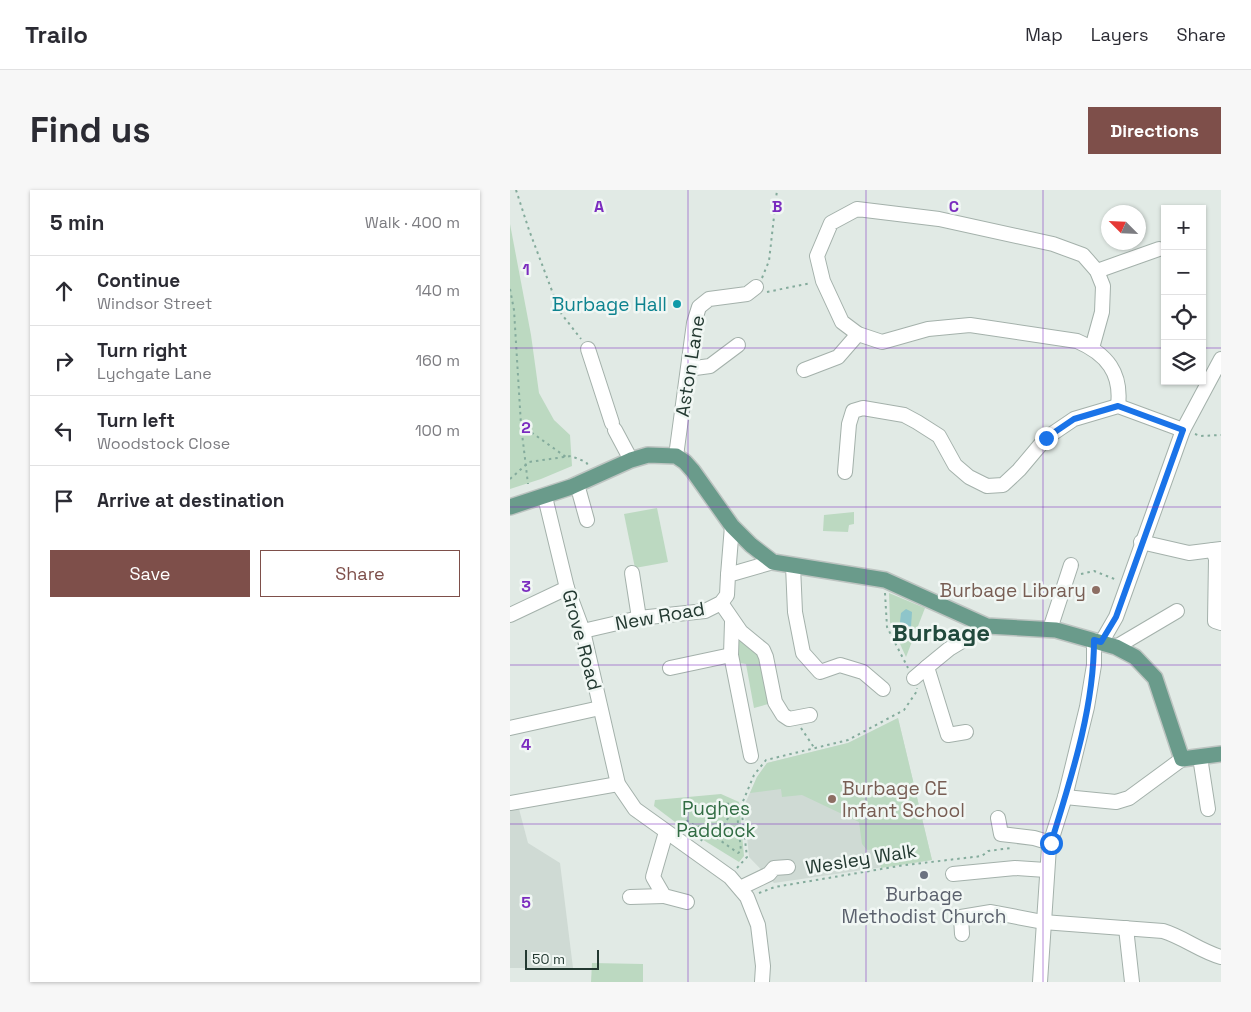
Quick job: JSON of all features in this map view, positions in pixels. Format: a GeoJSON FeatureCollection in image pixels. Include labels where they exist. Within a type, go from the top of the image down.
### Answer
{"type":"FeatureCollection","features":[{"type":"Feature","properties":{"kind":"main road"},"geometry":{"type":"LineString","coordinates":[[510,507],[545,497],[631,460],[648,455],[676,456],[693,471],[732,526],[751,545],[773,562],[885,580],[987,626],[1050,629],[1116,647],[1134,657],[1155,678],[1182,759],[1221,754]]}},
{"type":"Feature","properties":{"kind":"street"},"geometry":{"type":"LineString","coordinates":[[1092,348],[1102,312],[1103,286],[1097,271],[1083,255],[1053,244],[939,220],[857,209],[831,223],[817,256],[823,281],[842,322],[858,334],[882,342],[928,329],[970,325],[1077,341],[1092,348],[1114,369],[1119,392],[1118,406]]}},
{"type":"Feature","properties":{"kind":"street"},"geometry":{"type":"LineString","coordinates":[[1097,271],[1159,249]]}},
{"type":"Feature","properties":{"kind":"street","name":"Aston Lane"},"geometry":{"type":"LineString","coordinates":[[676,456],[694,323],[699,308],[708,300],[751,291]]}},
{"type":"Feature","properties":{"kind":"street"},"geometry":{"type":"LineString","coordinates":[[804,370],[838,356],[858,334]]}},
{"type":"Feature","properties":{"kind":"street"},"geometry":{"type":"LineString","coordinates":[[688,369],[710,366],[738,345]]}},
{"type":"Feature","properties":{"kind":"street"},"geometry":{"type":"LineString","coordinates":[[588,349],[614,426],[631,460]]}},
{"type":"Feature","properties":{"kind":"street"},"geometry":{"type":"LineString","coordinates":[[1040,982],[1046,870],[1051,843],[1065,797],[1087,707],[1097,641],[1116,617],[1141,542],[1183,430],[1221,359]]}},
{"type":"Feature","properties":{"kind":"street"},"geometry":{"type":"LineString","coordinates":[[845,472],[849,424],[853,411],[863,408],[904,415],[939,436],[955,465],[968,477],[987,486],[1003,485],[1019,470],[1046,438],[1074,419],[1118,406],[1183,430]]}},
{"type":"Feature","properties":{"kind":"street"},"geometry":{"type":"LineString","coordinates":[[578,484],[587,520]]}},
{"type":"Feature","properties":{"kind":"street","name":"Grove Road"},"geometry":{"type":"LineString","coordinates":[[545,497],[567,588],[583,631],[618,784],[635,809],[730,877],[744,893],[758,925],[763,966],[762,982]]}},
{"type":"Feature","properties":{"kind":"street","name":"New Road"},"geometry":{"type":"LineString","coordinates":[[583,631],[639,618],[706,611],[721,603],[727,596],[732,526]]}},
{"type":"Feature","properties":{"kind":"street"},"geometry":{"type":"LineString","coordinates":[[1141,542],[1189,553],[1217,550],[1216,621],[1221,623]]}},
{"type":"Feature","properties":{"kind":"street"},"geometry":{"type":"LineString","coordinates":[[728,575],[773,562]]}},
{"type":"Feature","properties":{"kind":"street"},"geometry":{"type":"LineString","coordinates":[[793,566],[795,612],[803,653],[820,672],[840,665],[863,672],[883,688]]}},
{"type":"Feature","properties":{"kind":"street"},"geometry":{"type":"LineString","coordinates":[[1050,629],[1069,572]]}},
{"type":"Feature","properties":{"kind":"street"},"geometry":{"type":"LineString","coordinates":[[632,573],[639,618]]}},
{"type":"Feature","properties":{"kind":"street"},"geometry":{"type":"LineString","coordinates":[[510,615],[567,588]]}},
{"type":"Feature","properties":{"kind":"street"},"geometry":{"type":"LineString","coordinates":[[721,603],[732,622],[763,650],[775,702],[783,716],[789,719],[810,715]]}},
{"type":"Feature","properties":{"kind":"street"},"geometry":{"type":"LineString","coordinates":[[1116,647],[1177,611]]}},
{"type":"Feature","properties":{"kind":"street"},"geometry":{"type":"LineString","coordinates":[[732,622],[731,655],[751,756]]}},
{"type":"Feature","properties":{"kind":"street"},"geometry":{"type":"LineString","coordinates":[[914,678],[949,649],[987,626]]}},
{"type":"Feature","properties":{"kind":"street"},"geometry":{"type":"LineString","coordinates":[[670,668],[731,655]]}},
{"type":"Feature","properties":{"kind":"street"},"geometry":{"type":"LineString","coordinates":[[927,667],[948,735],[966,732]]}},
{"type":"Feature","properties":{"kind":"street"},"geometry":{"type":"LineString","coordinates":[[510,728],[600,708]]}},
{"type":"Feature","properties":{"kind":"street"},"geometry":{"type":"LineString","coordinates":[[1200,757],[1208,809]]}},
{"type":"Feature","properties":{"kind":"street"},"geometry":{"type":"LineString","coordinates":[[1065,797],[1116,802],[1129,798],[1182,759]]}},
{"type":"Feature","properties":{"kind":"street"},"geometry":{"type":"LineString","coordinates":[[511,806],[618,784]]}},
{"type":"Feature","properties":{"kind":"street"},"geometry":{"type":"LineString","coordinates":[[998,818],[1001,834],[1034,838],[1051,843]]}},
{"type":"Feature","properties":{"kind":"street"},"geometry":{"type":"LineString","coordinates":[[664,896],[654,877],[666,832]]}},
{"type":"Feature","properties":{"kind":"street"},"geometry":{"type":"LineString","coordinates":[[744,893],[774,868],[788,867]]}},
{"type":"Feature","properties":{"kind":"street"},"geometry":{"type":"LineString","coordinates":[[953,874],[1015,868],[1046,870]]}},
{"type":"Feature","properties":{"kind":"street"},"geometry":{"type":"LineString","coordinates":[[630,898],[664,896],[687,902]]}},
{"type":"Feature","properties":{"kind":"street"},"geometry":{"type":"LineString","coordinates":[[962,934],[961,917],[991,912],[1043,922],[1163,931],[1177,935],[1210,954],[1221,957]]}},
{"type":"Feature","properties":{"kind":"street"},"geometry":{"type":"LineString","coordinates":[[1126,928],[1132,982]]}},
{"type":"Feature","properties":{"kind":"path"},"geometry":{"type":"LineString","coordinates":[[516,190],[560,312],[588,349]]}},
{"type":"Feature","properties":{"kind":"path"},"geometry":{"type":"LineString","coordinates":[[777,190],[769,260],[751,291],[756,295],[823,281]]}},
{"type":"Feature","properties":{"kind":"path"},"geometry":{"type":"LineString","coordinates":[[510,290],[514,310],[514,339],[528,484]]}},
{"type":"Feature","properties":{"kind":"path"},"geometry":{"type":"LineString","coordinates":[[510,311],[514,310]]}},
{"type":"Feature","properties":{"kind":"path"},"geometry":{"type":"LineString","coordinates":[[510,340],[514,339]]}},
{"type":"Feature","properties":{"kind":"path"},"geometry":{"type":"LineString","coordinates":[[521,425],[566,457]]}},
{"type":"Feature","properties":{"kind":"path"},"geometry":{"type":"LineString","coordinates":[[1183,430],[1200,436],[1221,435]]}},
{"type":"Feature","properties":{"kind":"path"},"geometry":{"type":"LineString","coordinates":[[510,479],[526,465],[571,456],[586,462],[592,477]]}},
{"type":"Feature","properties":{"kind":"path"},"geometry":{"type":"LineString","coordinates":[[1069,572],[1094,571],[1127,584]]}},
{"type":"Feature","properties":{"kind":"path"},"geometry":{"type":"LineString","coordinates":[[730,877],[747,857],[741,806],[754,775],[766,760],[848,740],[904,710],[918,691],[914,678],[896,650],[887,627],[885,580]]}},
{"type":"Feature","properties":{"kind":"path"},"geometry":{"type":"LineString","coordinates":[[794,718],[815,749]]}},
{"type":"Feature","properties":{"kind":"path"},"geometry":{"type":"LineString","coordinates":[[736,804],[741,851],[738,853],[708,829],[689,823],[684,818],[684,808],[693,804],[713,806],[736,804],[741,806]]}},
{"type":"Feature","properties":{"kind":"path"},"geometry":{"type":"LineString","coordinates":[[695,852],[708,829],[724,825],[736,804]]}},
{"type":"Feature","properties":{"kind":"path","name":"Wesley Walk"},"geometry":{"type":"LineString","coordinates":[[744,893],[896,866],[982,856]]}},
{"type":"Feature","properties":{"kind":"shaded area","name":"Burbage CE Infant School"},"geometry":{"type":"Polygon","coordinates":[[[898,718],[932,860],[774,883],[749,857],[744,806],[757,777],[767,763],[848,743],[898,718]]]}},
{"type":"Feature","properties":{"kind":"shaded area"},"geometry":{"type":"Polygon","coordinates":[[[519,809],[528,843],[560,863],[573,968],[510,968],[510,810],[519,809]]]}},
{"type":"Feature","properties":{"kind":"green space"},"geometry":{"type":"Polygon","coordinates":[[[510,224],[531,335],[539,393],[554,420],[570,435],[572,466],[510,489],[510,224]]]}},
{"type":"Feature","properties":{"kind":"green space"},"geometry":{"type":"Polygon","coordinates":[[[657,508],[668,562],[635,568],[624,514],[657,508]]]}},
{"type":"Feature","properties":{"kind":"green space"},"geometry":{"type":"Polygon","coordinates":[[[854,512],[854,524],[849,525],[848,532],[823,531],[824,515],[854,512]]]}},
{"type":"Feature","properties":{"kind":"green space"},"geometry":{"type":"Polygon","coordinates":[[[889,593],[925,608],[906,657],[890,622],[889,593]]]}},
{"type":"Feature","properties":{"kind":"green space"},"geometry":{"type":"Polygon","coordinates":[[[732,626],[763,650],[775,702],[754,708],[746,664],[733,662],[732,626]]]}},
{"type":"Feature","properties":{"kind":"green space"},"geometry":{"type":"Polygon","coordinates":[[[898,718],[932,860],[881,868],[880,849],[867,850],[862,844],[859,822],[802,795],[782,797],[781,789],[750,793],[757,777],[767,763],[848,743],[898,718]]]}},
{"type":"Feature","properties":{"kind":"green space","name":"Pughes Paddock"},"geometry":{"type":"Polygon","coordinates":[[[721,794],[739,802],[744,856],[739,862],[679,825],[654,806],[655,800],[721,794]]]}},
{"type":"Feature","properties":{"kind":"green space"},"geometry":{"type":"Polygon","coordinates":[[[592,963],[643,964],[643,982],[591,982],[592,963]]]}},
{"type":"Feature","properties":{"kind":"water"},"geometry":{"type":"Polygon","coordinates":[[[906,609],[912,612],[911,627],[904,631],[900,622],[901,613],[906,609]]]}},
{"type":"Feature","properties":{"kind":"place","name":"Burbage Hall"},"geometry":{"type":"Point","coordinates":[677,304]}},
{"type":"Feature","properties":{"kind":"place","name":"Burbage Library"},"geometry":{"type":"Point","coordinates":[1096,590]}},
{"type":"Feature","properties":{"kind":"place","name":"Burbage CE Infant School"},"geometry":{"type":"Point","coordinates":[832,799]}},
{"type":"Feature","properties":{"kind":"place","name":"Burbage Methodist Church"},"geometry":{"type":"Point","coordinates":[924,875]}},
{"type":"Feature","properties":{"kind":"district","name":"Burbage"},"geometry":{"type":"Point","coordinates":[941,632]}},
{"type":"Feature","properties":{"kind":"route"},"geometry":{"type":"LineString","coordinates":[[1046,438],[1074,419],[1118,406],[1183,430],[1141,542],[1116,617],[1101,642],[1094,640],[1094,665],[1087,707],[1065,797],[1051,843]]}}]}
